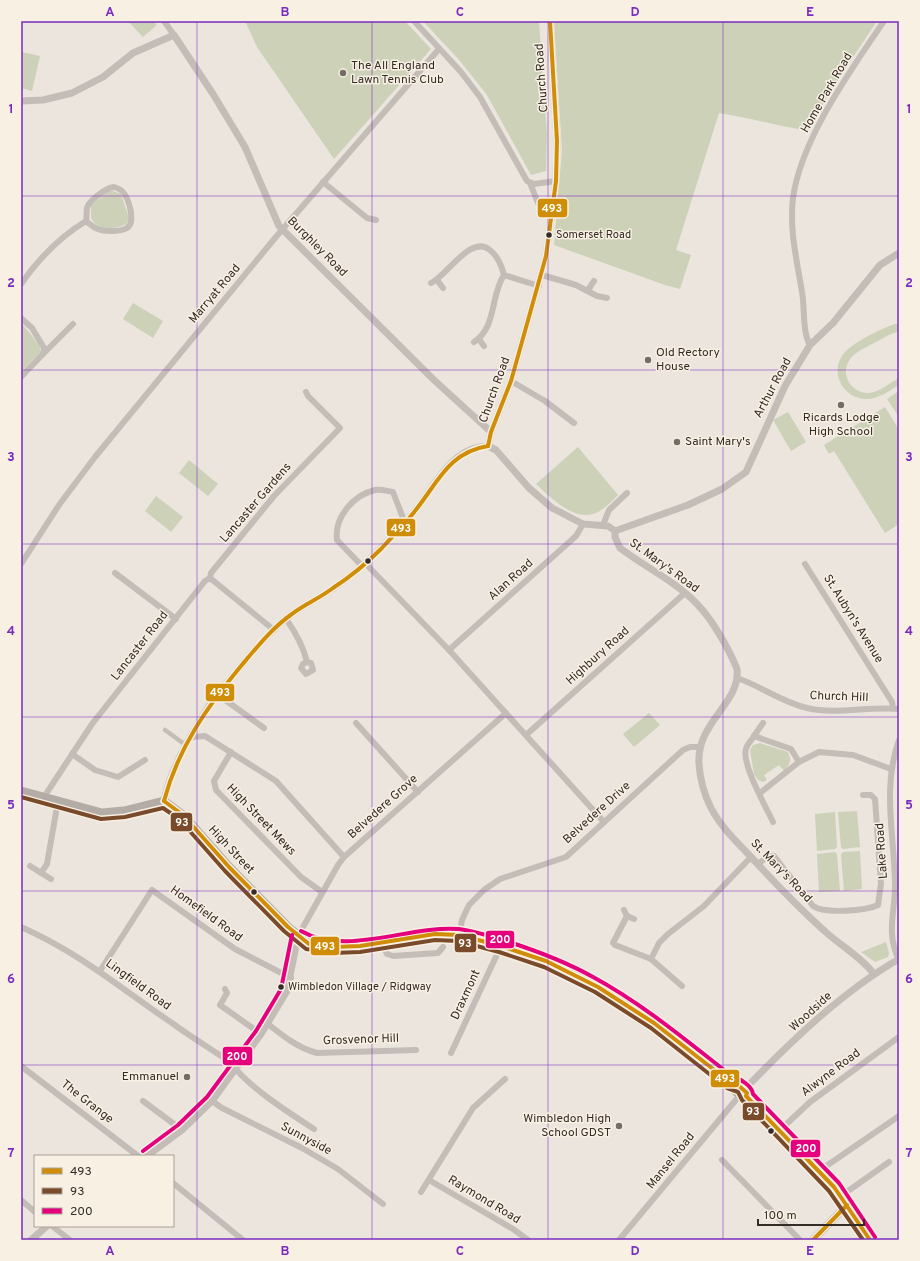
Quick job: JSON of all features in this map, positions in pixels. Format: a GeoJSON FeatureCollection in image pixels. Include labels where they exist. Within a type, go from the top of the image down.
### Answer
{"type":"FeatureCollection","features":[{"type":"Feature","properties":{"kind":"main road"},"geometry":{"type":"LineString","coordinates":[[21,791],[98,812],[109,813],[164,801]]}},
{"type":"Feature","properties":{"kind":"main road","name":"High Street"},"geometry":{"type":"LineString","coordinates":[[164,801],[183,815],[229,867],[298,936],[309,944],[334,947],[435,934],[459,935],[501,946],[546,961],[598,986],[654,1023],[731,1083],[732,1088],[743,1094],[819,1171],[841,1196],[870,1240]]}},
{"type":"Feature","properties":{"kind":"main road"},"geometry":{"type":"LineString","coordinates":[[813,1240],[847,1205]]}},
{"type":"Feature","properties":{"kind":"street","name":"Burghley Road"},"geometry":{"type":"LineString","coordinates":[[164,21],[213,94],[245,147],[278,224],[434,380],[491,432]]}},
{"type":"Feature","properties":{"kind":"street"},"geometry":{"type":"LineString","coordinates":[[414,21],[461,72],[480,97],[530,183],[543,211]]}},
{"type":"Feature","properties":{"kind":"street","name":"Church Road"},"geometry":{"type":"LineString","coordinates":[[488,446],[491,432],[511,381],[539,286],[546,256],[556,181],[557,141],[550,21]]}},
{"type":"Feature","properties":{"kind":"street","name":"Home Park Road"},"geometry":{"type":"LineString","coordinates":[[810,345],[806,334],[806,314],[793,236],[793,198],[797,180],[806,154],[825,114],[884,21]]}},
{"type":"Feature","properties":{"kind":"street"},"geometry":{"type":"LineString","coordinates":[[21,101],[43,100],[77,91],[103,77],[133,53],[174,35]]}},
{"type":"Feature","properties":{"kind":"street","name":"Marryat Road"},"geometry":{"type":"LineString","coordinates":[[21,564],[59,505],[95,457],[323,182],[439,49]]}},
{"type":"Feature","properties":{"kind":"street"},"geometry":{"type":"LineString","coordinates":[[530,183],[556,181]]}},
{"type":"Feature","properties":{"kind":"street"},"geometry":{"type":"LineString","coordinates":[[323,182],[367,218],[376,220]]}},
{"type":"Feature","properties":{"kind":"street"},"geometry":{"type":"LineString","coordinates":[[109,188],[118,188],[122,191],[132,215],[132,220],[127,228],[123,230],[102,231],[86,221],[89,203],[109,188]]}},
{"type":"Feature","properties":{"kind":"street"},"geometry":{"type":"LineString","coordinates":[[21,284],[55,244],[67,233],[86,221]]}},
{"type":"Feature","properties":{"kind":"street"},"geometry":{"type":"LineString","coordinates":[[443,288],[434,282],[464,252],[475,247],[488,248],[501,266],[504,275]]}},
{"type":"Feature","properties":{"kind":"street","name":"Arthur Road"},"geometry":{"type":"LineString","coordinates":[[615,531],[688,505],[722,489],[746,472],[785,386],[810,345],[832,323],[880,265],[899,253]]}},
{"type":"Feature","properties":{"kind":"street"},"geometry":{"type":"LineString","coordinates":[[504,275],[539,286]]}},
{"type":"Feature","properties":{"kind":"street"},"geometry":{"type":"LineString","coordinates":[[484,346],[476,341],[486,329],[493,314],[498,284],[504,275]]}},
{"type":"Feature","properties":{"kind":"street"},"geometry":{"type":"LineString","coordinates":[[542,275],[588,290],[597,296],[607,298]]}},
{"type":"Feature","properties":{"kind":"street"},"geometry":{"type":"LineString","coordinates":[[588,290],[594,281]]}},
{"type":"Feature","properties":{"kind":"street"},"geometry":{"type":"LineString","coordinates":[[21,318],[42,343],[44,348],[43,354]]}},
{"type":"Feature","properties":{"kind":"street"},"geometry":{"type":"LineString","coordinates":[[21,377],[73,324]]}},
{"type":"Feature","properties":{"kind":"street"},"geometry":{"type":"LineString","coordinates":[[511,381],[545,401],[574,423]]}},
{"type":"Feature","properties":{"kind":"street"},"geometry":{"type":"LineString","coordinates":[[306,392],[308,396],[345,434]]}},
{"type":"Feature","properties":{"kind":"street","name":"Lancaster Gardens"},"geometry":{"type":"LineString","coordinates":[[210,578],[211,573],[274,496],[340,428]]}},
{"type":"Feature","properties":{"kind":"street"},"geometry":{"type":"LineString","coordinates":[[164,801],[169,781],[217,694],[274,630],[286,619],[339,585],[363,564],[405,523],[437,480],[458,456],[470,448],[488,446],[496,450],[529,488],[552,508],[583,524],[603,525],[615,531]]}},
{"type":"Feature","properties":{"kind":"street"},"geometry":{"type":"LineString","coordinates":[[405,523],[393,492],[376,490],[359,498],[351,504],[339,520],[336,534],[339,543],[363,564],[449,650],[604,822]]}},
{"type":"Feature","properties":{"kind":"street"},"geometry":{"type":"LineString","coordinates":[[603,525],[609,510],[627,493]]}},
{"type":"Feature","properties":{"kind":"street","name":"Alan Road"},"geometry":{"type":"LineString","coordinates":[[449,650],[576,536],[583,524]]}},
{"type":"Feature","properties":{"kind":"street","name":"St. Mary's Road"},"geometry":{"type":"LineString","coordinates":[[615,531],[615,537],[620,548],[685,593],[697,604],[707,616],[734,663],[737,678],[730,695],[704,734],[700,746],[700,774],[708,802],[727,832],[751,857],[813,920],[874,974]]}},
{"type":"Feature","properties":{"kind":"street","name":"St. Aubyn's Avenue"},"geometry":{"type":"LineString","coordinates":[[805,564],[896,708]]}},
{"type":"Feature","properties":{"kind":"street"},"geometry":{"type":"LineString","coordinates":[[115,573],[176,619]]}},
{"type":"Feature","properties":{"kind":"street"},"geometry":{"type":"LineString","coordinates":[[210,578],[274,630]]}},
{"type":"Feature","properties":{"kind":"street","name":"Lancaster Road"},"geometry":{"type":"LineString","coordinates":[[44,797],[92,724],[205,581],[210,578]]}},
{"type":"Feature","properties":{"kind":"street","name":"Highbury Road"},"geometry":{"type":"LineString","coordinates":[[526,735],[685,593]]}},
{"type":"Feature","properties":{"kind":"street"},"geometry":{"type":"LineString","coordinates":[[286,619],[300,639],[307,662]]}},
{"type":"Feature","properties":{"kind":"street","name":"Church Hill"},"geometry":{"type":"LineString","coordinates":[[737,678],[774,696],[808,708],[832,710],[896,708]]}},
{"type":"Feature","properties":{"kind":"street"},"geometry":{"type":"LineString","coordinates":[[217,694],[264,728]]}},
{"type":"Feature","properties":{"kind":"street","name":"Belvedere Grove"},"geometry":{"type":"LineString","coordinates":[[298,936],[322,892],[344,857],[506,712]]}},
{"type":"Feature","properties":{"kind":"street"},"geometry":{"type":"LineString","coordinates":[[356,723],[418,792]]}},
{"type":"Feature","properties":{"kind":"street"},"geometry":{"type":"LineString","coordinates":[[763,724],[746,748],[745,757],[754,783],[774,822]]}},
{"type":"Feature","properties":{"kind":"street"},"geometry":{"type":"LineString","coordinates":[[165,730],[187,746]]}},
{"type":"Feature","properties":{"kind":"street"},"geometry":{"type":"LineString","coordinates":[[192,737],[205,736],[276,781],[344,857]]}},
{"type":"Feature","properties":{"kind":"street"},"geometry":{"type":"LineString","coordinates":[[754,736],[790,749],[799,762]]}},
{"type":"Feature","properties":{"kind":"street","name":"Lake Road"},"geometry":{"type":"LineString","coordinates":[[899,740],[892,769],[889,794],[896,844],[895,884],[891,931],[892,943],[899,960]]}},
{"type":"Feature","properties":{"kind":"street","name":"Belvedere Drive"},"geometry":{"type":"LineString","coordinates":[[459,935],[462,920],[469,905],[484,890],[500,879],[566,856],[683,750],[690,747],[700,746]]}},
{"type":"Feature","properties":{"kind":"street","name":"High Street Mews"},"geometry":{"type":"LineString","coordinates":[[231,752],[214,781],[216,790],[301,876],[322,892]]}},
{"type":"Feature","properties":{"kind":"street"},"geometry":{"type":"LineString","coordinates":[[760,793],[799,762],[819,752],[853,755],[892,769]]}},
{"type":"Feature","properties":{"kind":"street"},"geometry":{"type":"LineString","coordinates":[[72,754],[95,770],[118,777],[145,760]]}},
{"type":"Feature","properties":{"kind":"street"},"geometry":{"type":"LineString","coordinates":[[758,864],[768,856],[774,856],[813,906],[819,910],[854,909],[872,907],[878,904],[881,884],[875,799],[871,795],[863,795]]}},
{"type":"Feature","properties":{"kind":"street"},"geometry":{"type":"LineString","coordinates":[[41,873],[47,864],[58,801]]}},
{"type":"Feature","properties":{"kind":"street"},"geometry":{"type":"LineString","coordinates":[[651,959],[659,943],[668,934],[704,906],[751,857]]}},
{"type":"Feature","properties":{"kind":"street"},"geometry":{"type":"LineString","coordinates":[[30,866],[51,879]]}},
{"type":"Feature","properties":{"kind":"street","name":"Homefield Road"},"geometry":{"type":"LineString","coordinates":[[100,970],[152,890],[235,949],[291,978]]}},
{"type":"Feature","properties":{"kind":"street"},"geometry":{"type":"LineString","coordinates":[[634,919],[625,913],[613,943],[615,946],[651,959],[682,986]]}},
{"type":"Feature","properties":{"kind":"street","name":"Lingfield Road"},"geometry":{"type":"LineString","coordinates":[[21,927],[60,945],[100,970],[172,1024],[230,1062],[236,1070],[284,1109],[314,1129]]}},
{"type":"Feature","properties":{"kind":"street"},"geometry":{"type":"LineString","coordinates":[[148,1155],[182,1130],[212,1101],[268,1024],[284,998],[291,978],[298,936]]}},
{"type":"Feature","properties":{"kind":"street"},"geometry":{"type":"LineString","coordinates":[[382,942],[387,954],[393,956],[438,954],[443,947]]}},
{"type":"Feature","properties":{"kind":"street","name":"Draxmont"},"geometry":{"type":"LineString","coordinates":[[451,1052],[501,946]]}},
{"type":"Feature","properties":{"kind":"street","name":"Woodside"},"geometry":{"type":"LineString","coordinates":[[743,1094],[801,1036],[853,990],[874,974],[899,960]]}},
{"type":"Feature","properties":{"kind":"street"},"geometry":{"type":"LineString","coordinates":[[675,980],[679,974]]}},
{"type":"Feature","properties":{"kind":"street"},"geometry":{"type":"LineString","coordinates":[[226,989],[227,994],[220,1005],[261,1034]]}},
{"type":"Feature","properties":{"kind":"street","name":"Grosvenor Hill"},"geometry":{"type":"LineString","coordinates":[[268,1024],[291,1041],[308,1050],[317,1052],[416,1050]]}},
{"type":"Feature","properties":{"kind":"street","name":"Alwyne Road"},"geometry":{"type":"LineString","coordinates":[[779,1131],[810,1102],[899,1037]]}},
{"type":"Feature","properties":{"kind":"street","name":"The Grange"},"geometry":{"type":"LineString","coordinates":[[21,1066],[137,1155]]}},
{"type":"Feature","properties":{"kind":"street","name":"Raymond Road"},"geometry":{"type":"LineString","coordinates":[[421,1192],[473,1108],[505,1079]]}},
{"type":"Feature","properties":{"kind":"street","name":"Mansel Road"},"geometry":{"type":"LineString","coordinates":[[619,1240],[721,1118],[743,1094]]}},
{"type":"Feature","properties":{"kind":"street"},"geometry":{"type":"LineString","coordinates":[[143,1101],[182,1130]]}},
{"type":"Feature","properties":{"kind":"street","name":"Sunnyside"},"geometry":{"type":"LineString","coordinates":[[212,1101],[222,1108],[304,1149],[338,1169],[384,1204]]}},
{"type":"Feature","properties":{"kind":"street"},"geometry":{"type":"LineString","coordinates":[[819,1171],[899,1116]]}},
{"type":"Feature","properties":{"kind":"street"},"geometry":{"type":"LineString","coordinates":[[722,1160],[800,1240]]}},
{"type":"Feature","properties":{"kind":"street"},"geometry":{"type":"LineString","coordinates":[[841,1196],[889,1162]]}},
{"type":"Feature","properties":{"kind":"street","name":"Raymond Road"},"geometry":{"type":"LineString","coordinates":[[429,1180],[513,1229],[528,1240]]}},
{"type":"Feature","properties":{"kind":"street"},"geometry":{"type":"LineString","coordinates":[[174,1184],[244,1240]]}},
{"type":"Feature","properties":{"kind":"street"},"geometry":{"type":"LineString","coordinates":[[21,1200],[34,1211]]}},
{"type":"Feature","properties":{"kind":"street"},"geometry":{"type":"LineString","coordinates":[[31,1240],[46,1227]]}},
{"type":"Feature","properties":{"kind":"street"},"geometry":{"type":"LineString","coordinates":[[53,1227],[70,1240]]}},
{"type":"Feature","properties":{"kind":"green space"},"geometry":{"type":"Polygon","coordinates":[[[128,21],[153,21],[157,25],[143,37],[128,21]]]}},
{"type":"Feature","properties":{"kind":"green space","name":"The All England Lawn Tennis Club"},"geometry":{"type":"Polygon","coordinates":[[[245,21],[405,21],[431,49],[334,159],[257,47],[245,21]]]}},
{"type":"Feature","properties":{"kind":"green space","name":"The All England Lawn Tennis Club"},"geometry":{"type":"Polygon","coordinates":[[[423,21],[539,21],[547,134],[546,171],[531,175],[487,95],[460,61],[423,21]]]}},
{"type":"Feature","properties":{"kind":"green space"},"geometry":{"type":"Polygon","coordinates":[[[554,21],[877,21],[830,92],[808,131],[719,113],[676,250],[691,255],[680,289],[554,245],[562,150],[554,21]]]}},
{"type":"Feature","properties":{"kind":"green space"},"geometry":{"type":"Polygon","coordinates":[[[22,52],[40,56],[32,91],[21,88],[22,52]]]}},
{"type":"Feature","properties":{"kind":"green space"},"geometry":{"type":"Polygon","coordinates":[[[110,190],[121,194],[129,218],[126,224],[122,226],[107,228],[97,225],[91,218],[91,205],[110,190]]]}},
{"type":"Feature","properties":{"kind":"green space"},"geometry":{"type":"Polygon","coordinates":[[[133,303],[163,321],[153,338],[123,319],[133,303]]]}},
{"type":"Feature","properties":{"kind":"green space"},"geometry":{"type":"Polygon","coordinates":[[[21,323],[40,347],[40,353],[21,372],[21,323]]]}},
{"type":"Feature","properties":{"kind":"green space"},"geometry":{"type":"Polygon","coordinates":[[[899,324],[899,332],[886,336],[857,353],[849,361],[846,372],[849,383],[857,390],[863,392],[869,393],[877,391],[899,378],[899,385],[883,395],[874,398],[857,398],[845,390],[838,377],[839,363],[842,356],[851,346],[882,329],[899,324]]]}},
{"type":"Feature","properties":{"kind":"green space"},"geometry":{"type":"Polygon","coordinates":[[[899,391],[899,417],[887,399],[899,391]]]}},
{"type":"Feature","properties":{"kind":"green space"},"geometry":{"type":"Polygon","coordinates":[[[885,407],[899,430],[899,524],[885,533],[834,451],[829,454],[824,445],[885,407]]]}},
{"type":"Feature","properties":{"kind":"green space"},"geometry":{"type":"Polygon","coordinates":[[[788,412],[806,442],[791,451],[773,420],[788,412]]]}},
{"type":"Feature","properties":{"kind":"green space"},"geometry":{"type":"Polygon","coordinates":[[[578,447],[618,495],[597,513],[585,515],[569,511],[536,484],[578,447]]]}},
{"type":"Feature","properties":{"kind":"green space"},"geometry":{"type":"Polygon","coordinates":[[[189,460],[218,484],[208,496],[179,473],[189,460]]]}},
{"type":"Feature","properties":{"kind":"green space"},"geometry":{"type":"Polygon","coordinates":[[[156,496],[183,517],[171,532],[145,511],[156,496]]]}},
{"type":"Feature","properties":{"kind":"green space"},"geometry":{"type":"Polygon","coordinates":[[[649,713],[660,725],[634,747],[623,734],[649,713]]]}},
{"type":"Feature","properties":{"kind":"green space"},"geometry":{"type":"Polygon","coordinates":[[[760,743],[788,752],[790,758],[789,764],[784,771],[779,765],[764,775],[767,780],[763,782],[758,780],[754,774],[750,750],[753,745],[760,743]]]}},
{"type":"Feature","properties":{"kind":"green space"},"geometry":{"type":"Polygon","coordinates":[[[857,811],[860,847],[843,849],[841,847],[838,812],[857,811]]]}},
{"type":"Feature","properties":{"kind":"green space"},"geometry":{"type":"Polygon","coordinates":[[[835,812],[837,847],[835,849],[817,851],[815,814],[835,812]]]}},
{"type":"Feature","properties":{"kind":"green space"},"geometry":{"type":"Polygon","coordinates":[[[860,851],[862,889],[844,891],[841,855],[843,852],[860,851]]]}},
{"type":"Feature","properties":{"kind":"green space"},"geometry":{"type":"Polygon","coordinates":[[[835,852],[837,854],[840,891],[819,892],[817,854],[835,852]]]}},
{"type":"Feature","properties":{"kind":"green space"},"geometry":{"type":"Polygon","coordinates":[[[886,942],[889,953],[888,957],[875,962],[861,952],[886,942]]]}},
{"type":"Feature","properties":{"kind":"transit line","name":"493"},"geometry":{"type":"LineString","coordinates":[[488,446],[491,432],[511,381],[546,256],[556,181],[557,141],[550,21]]}},
{"type":"Feature","properties":{"kind":"transit line","name":"493"},"geometry":{"type":"LineString","coordinates":[[164,801],[177,763],[195,729],[229,681],[265,638],[285,619],[346,579],[376,554],[409,518],[439,477],[455,461],[464,454],[475,449],[488,446]]}},
{"type":"Feature","properties":{"kind":"transit line","name":"93"},"geometry":{"type":"LineString","coordinates":[[21,797],[101,819],[125,817],[163,808],[179,819],[225,871],[284,931],[306,949],[334,953],[360,952],[435,940],[458,941],[499,952],[544,967],[595,992],[651,1028],[727,1088],[738,1092],[742,1100],[829,1191],[863,1240]]}},
{"type":"Feature","properties":{"kind":"transit line","name":"493"},"geometry":{"type":"LineString","coordinates":[[164,801],[183,815],[229,867],[288,927],[309,944],[334,947],[360,946],[435,934],[459,935],[501,946],[546,961],[598,987],[654,1023],[731,1083],[738,1085],[747,1093],[746,1096],[834,1187],[870,1240]]}},
{"type":"Feature","properties":{"kind":"transit line","name":"200"},"geometry":{"type":"LineString","coordinates":[[301,931],[319,938],[338,941],[358,941],[420,931],[459,929],[484,934],[530,949],[593,977],[630,999],[733,1077],[743,1081],[751,1088],[753,1094],[839,1183],[875,1237]]}},
{"type":"Feature","properties":{"kind":"transit line","name":"200"},"geometry":{"type":"LineString","coordinates":[[143,1151],[178,1125],[207,1097],[256,1031],[281,989],[292,935]]}},
{"type":"Feature","properties":{"kind":"transit line","name":"493"},"geometry":{"type":"LineString","coordinates":[[813,1240],[847,1205]]}},
{"type":"Feature","properties":{"kind":"place","name":"The All England Lawn Tennis Club"},"geometry":{"type":"Point","coordinates":[343,73]}},
{"type":"Feature","properties":{"kind":"place","name":"Somerset Road"},"geometry":{"type":"Point","coordinates":[549,235]}},
{"type":"Feature","properties":{"kind":"place","name":"Old Rectory House"},"geometry":{"type":"Point","coordinates":[648,360]}},
{"type":"Feature","properties":{"kind":"place","name":"Ricards Lodge High School"},"geometry":{"type":"Point","coordinates":[841,405]}},
{"type":"Feature","properties":{"kind":"place","name":"Saint Mary's"},"geometry":{"type":"Point","coordinates":[677,442]}},
{"type":"Feature","properties":{"kind":"place","name":"Wimbledon Village / Ridgway"},"geometry":{"type":"Point","coordinates":[281,987]}},
{"type":"Feature","properties":{"kind":"place","name":"Emmanuel"},"geometry":{"type":"Point","coordinates":[187,1077]}},
{"type":"Feature","properties":{"kind":"place","name":"Wimbledon High School GDST"},"geometry":{"type":"Point","coordinates":[619,1126]}}]}
